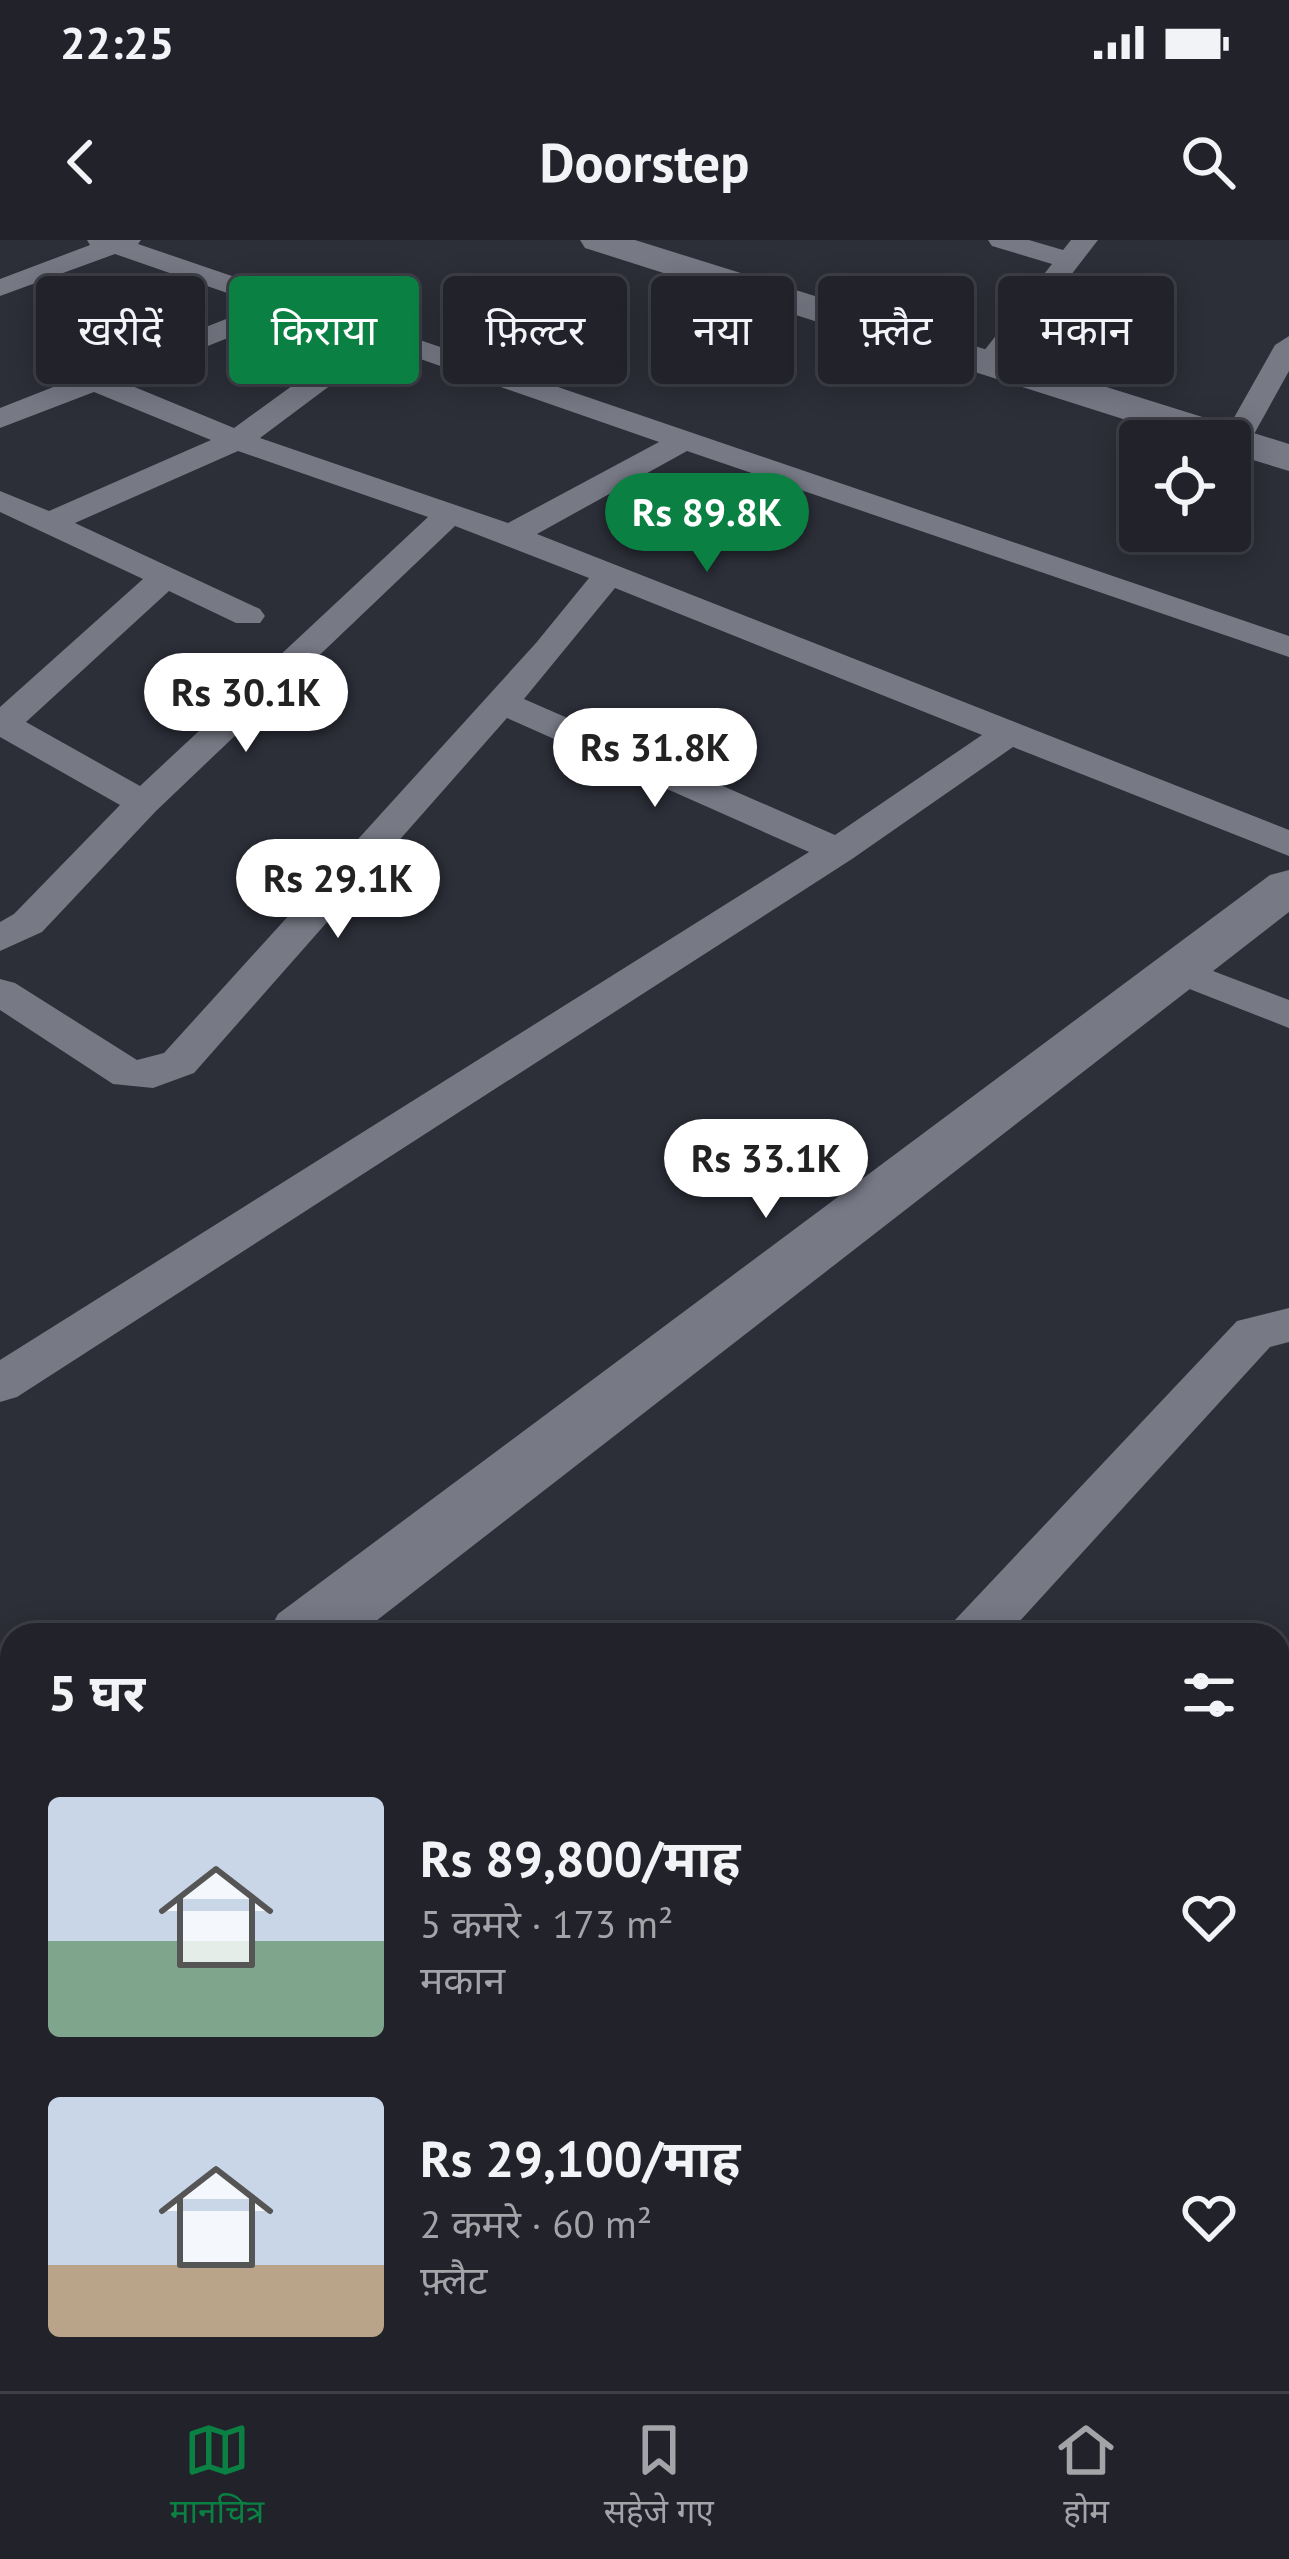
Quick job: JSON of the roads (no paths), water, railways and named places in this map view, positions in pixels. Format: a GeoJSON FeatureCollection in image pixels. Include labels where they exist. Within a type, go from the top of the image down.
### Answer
{"type":"FeatureCollection","features":[{"type":"Feature","properties":{"kind":"street"},"geometry":{"type":"LineString","coordinates":[[598,240],[1177,420]]}},
{"type":"Feature","properties":{"kind":"street"},"geometry":{"type":"LineString","coordinates":[[1001,240],[1078,250]]}},
{"type":"Feature","properties":{"kind":"street"},"geometry":{"type":"LineString","coordinates":[[0,288],[114,242],[229,282]]}},
{"type":"Feature","properties":{"kind":"street"},"geometry":{"type":"LineString","coordinates":[[990,361],[1078,250]]}},
{"type":"Feature","properties":{"kind":"street"},"geometry":{"type":"LineString","coordinates":[[1248,420],[1289,345]]}},
{"type":"Feature","properties":{"kind":"street"},"geometry":{"type":"LineString","coordinates":[[419,349],[1289,647]]}},
{"type":"Feature","properties":{"kind":"street"},"geometry":{"type":"LineString","coordinates":[[0,419],[91,384]]}},
{"type":"Feature","properties":{"kind":"street"},"geometry":{"type":"LineString","coordinates":[[101,384],[237,440],[512,535],[1289,844]]}},
{"type":"Feature","properties":{"kind":"street"},"geometry":{"type":"LineString","coordinates":[[46,524],[237,440],[313,384]]}},
{"type":"Feature","properties":{"kind":"street"},"geometry":{"type":"LineString","coordinates":[[512,535],[680,442]]}},
{"type":"Feature","properties":{"kind":"street"},"geometry":{"type":"LineString","coordinates":[[1251,444],[1289,458]]}},
{"type":"Feature","properties":{"kind":"street"},"geometry":{"type":"LineString","coordinates":[[0,500],[248,616]]}},
{"type":"Feature","properties":{"kind":"street"},"geometry":{"type":"LineString","coordinates":[[0,939],[28,923],[142,803],[449,514]]}},
{"type":"Feature","properties":{"kind":"street"},"geometry":{"type":"LineString","coordinates":[[0,992],[128,1074],[153,1074],[179,1063],[502,702],[608,574]]}},
{"type":"Feature","properties":{"kind":"street"},"geometry":{"type":"LineString","coordinates":[[142,803],[1,723],[164,578]]}},
{"type":"Feature","properties":{"kind":"street"},"geometry":{"type":"LineString","coordinates":[[502,702],[838,851]]}},
{"type":"Feature","properties":{"kind":"street"},"geometry":{"type":"LineString","coordinates":[[0,1384],[838,851],[1011,732]]}},
{"type":"Feature","properties":{"kind":"street"},"geometry":{"type":"LineString","coordinates":[[320,1623],[1289,886]]}},
{"type":"Feature","properties":{"kind":"street"},"geometry":{"type":"LineString","coordinates":[[1179,970],[1289,1015]]}},
{"type":"Feature","properties":{"kind":"street"},"geometry":{"type":"LineString","coordinates":[[985,1623],[1255,1333],[1289,1325]]}}]}
